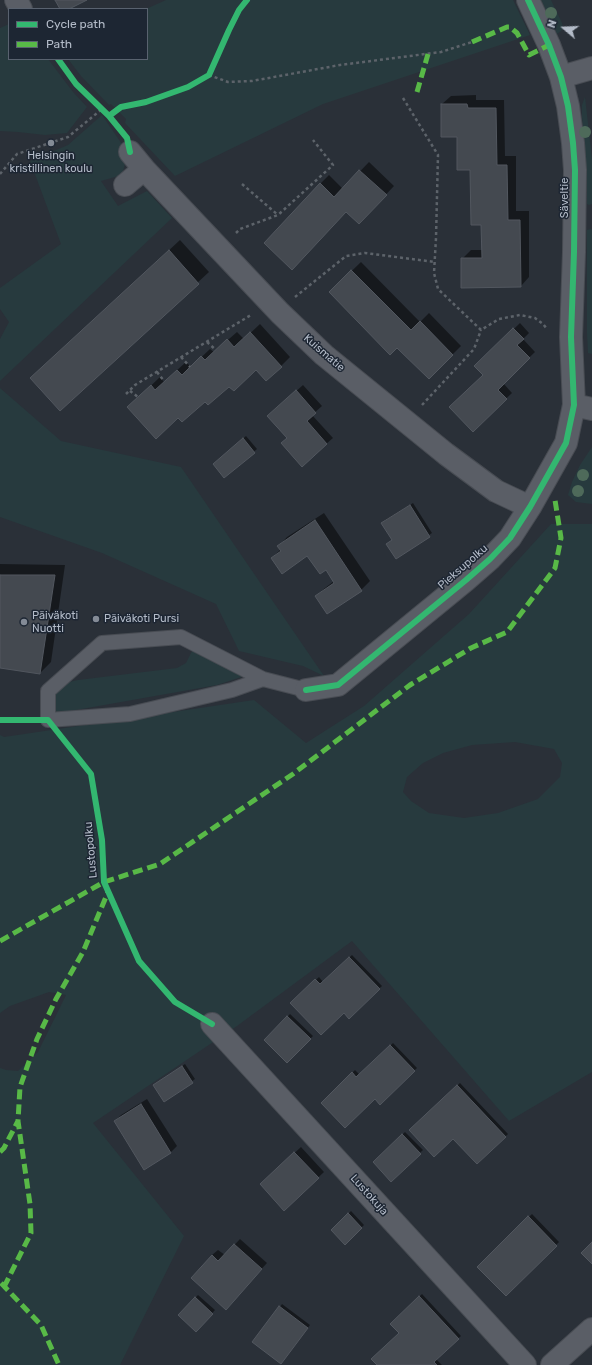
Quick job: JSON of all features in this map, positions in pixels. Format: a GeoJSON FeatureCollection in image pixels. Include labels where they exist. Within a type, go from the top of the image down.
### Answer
{"type":"FeatureCollection","features":[{"type":"Feature","properties":{"kind":"street","name":"Säveltie"},"geometry":{"type":"LineString","coordinates":[[528,0],[549,45],[561,77],[569,113],[575,170],[571,350],[583,407]]}},
{"type":"Feature","properties":{"kind":"street"},"geometry":{"type":"LineString","coordinates":[[561,77],[592,68]]}},
{"type":"Feature","properties":{"kind":"street","name":"Kuismatie"},"geometry":{"type":"LineString","coordinates":[[130,152],[144,169],[268,301],[324,355],[446,454],[496,491],[530,507]]}},
{"type":"Feature","properties":{"kind":"street"},"geometry":{"type":"LineString","coordinates":[[125,185],[144,169]]}},
{"type":"Feature","properties":{"kind":"street","name":"Pieksupolku"},"geometry":{"type":"LineString","coordinates":[[306,690],[338,685],[490,559],[510,538],[530,507],[566,443],[583,407]]}},
{"type":"Feature","properties":{"kind":"street","name":"Lustokuja"},"geometry":{"type":"LineString","coordinates":[[212,1024],[525,1365]]}},
{"type":"Feature","properties":{"kind":"street"},"geometry":{"type":"LineString","coordinates":[[552,1365],[592,1329]]}},
{"type":"Feature","properties":{"kind":"lane"},"geometry":{"type":"LineString","coordinates":[[262,679],[232,690],[130,714],[48,720],[48,691],[102,643],[181,637],[262,679],[306,690]]}},
{"type":"Feature","properties":{"kind":"path"},"geometry":{"type":"LineString","coordinates":[[202,79],[210,72],[228,82],[252,82],[340,65],[441,52],[472,42]]}},
{"type":"Feature","properties":{"kind":"path"},"geometry":{"type":"LineString","coordinates":[[403,98],[438,155],[434,273],[438,289],[481,330]]}},
{"type":"Feature","properties":{"kind":"path"},"geometry":{"type":"LineString","coordinates":[[0,174],[17,154],[68,137],[103,110],[96,104]]}},
{"type":"Feature","properties":{"kind":"path"},"geometry":{"type":"LineString","coordinates":[[234,233],[278,215],[333,165],[313,140]]}},
{"type":"Feature","properties":{"kind":"path"},"geometry":{"type":"LineString","coordinates":[[242,184],[278,215]]}},
{"type":"Feature","properties":{"kind":"path"},"geometry":{"type":"LineString","coordinates":[[290,301],[346,256],[366,253],[435,262]]}},
{"type":"Feature","properties":{"kind":"path"},"geometry":{"type":"LineString","coordinates":[[126,394],[135,385],[251,315],[268,301]]}},
{"type":"Feature","properties":{"kind":"path"},"geometry":{"type":"LineString","coordinates":[[420,407],[474,349],[481,330],[499,319],[520,315],[535,318],[543,324],[557,343],[571,350]]}},
{"type":"Feature","properties":{"kind":"path"},"geometry":{"type":"LineString","coordinates":[[207,342],[216,350]]}},
{"type":"Feature","properties":{"kind":"path"},"geometry":{"type":"LineString","coordinates":[[181,357],[190,367]]}},
{"type":"Feature","properties":{"kind":"path"},"geometry":{"type":"LineString","coordinates":[[157,372],[164,381]]}},
{"type":"Feature","properties":{"kind":"path"},"geometry":{"type":"LineString","coordinates":[[130,391],[138,397]]}},
{"type":"Feature","properties":{"kind":"green space"},"geometry":{"type":"Polygon","coordinates":[[[166,0],[513,0],[530,35],[323,104],[175,176],[125,123],[126,119],[111,104],[109,105],[81,76],[69,60],[148,60],[148,8],[166,0]]]}},
{"type":"Feature","properties":{"kind":"green space"},"geometry":{"type":"Polygon","coordinates":[[[541,0],[551,0],[562,23],[563,28],[557,34],[541,0]]]}},
{"type":"Feature","properties":{"kind":"green space"},"geometry":{"type":"Polygon","coordinates":[[[8,24],[8,60],[49,60],[73,92],[87,107],[67,133],[45,135],[0,131],[0,28],[8,24]]]}},
{"type":"Feature","properties":{"kind":"green space"},"geometry":{"type":"Polygon","coordinates":[[[585,97],[592,159],[592,204],[589,205],[587,204],[582,118],[582,105],[585,97]]]}},
{"type":"Feature","properties":{"kind":"green space"},"geometry":{"type":"Polygon","coordinates":[[[102,115],[128,153],[122,175],[101,181],[118,206],[147,191],[172,218],[0,381],[0,339],[9,322],[0,309],[0,288],[61,244],[30,161],[68,145],[102,115]]]}},
{"type":"Feature","properties":{"kind":"green space"},"geometry":{"type":"Polygon","coordinates":[[[591,229],[592,354],[588,353],[587,333],[587,230],[591,229]]]}},
{"type":"Feature","properties":{"kind":"green space"},"geometry":{"type":"Polygon","coordinates":[[[0,388],[61,441],[181,467],[324,676],[303,666],[239,651],[216,604],[102,553],[0,517],[0,388]]]}},
{"type":"Feature","properties":{"kind":"green space"},"geometry":{"type":"Polygon","coordinates":[[[592,447],[592,504],[576,502],[568,495],[580,465],[592,447]]]}},
{"type":"Feature","properties":{"kind":"green space"},"geometry":{"type":"Polygon","coordinates":[[[551,524],[592,524],[592,1072],[509,1121],[352,941],[237,1026],[93,1123],[184,1236],[120,1365],[0,1365],[0,1068],[18,1071],[38,1052],[66,995],[49,992],[10,1006],[0,1013],[0,735],[4,737],[254,700],[306,743],[364,706],[469,614],[551,524]],[[515,742],[472,745],[443,753],[423,763],[407,777],[403,792],[411,801],[429,813],[464,818],[498,813],[538,799],[560,777],[562,763],[554,749],[515,742]]]}},
{"type":"Feature","properties":{"kind":"green space"},"geometry":{"type":"Polygon","coordinates":[[[194,649],[244,676],[217,685],[59,713],[52,710],[52,703],[57,688],[61,684],[78,680],[177,668],[186,663],[194,649]]]}},
{"type":"Feature","properties":{"kind":"building"},"geometry":{"type":"Polygon","coordinates":[[[55,0],[87,0],[71,8],[59,8],[55,0]]]}},
{"type":"Feature","properties":{"kind":"building"},"geometry":{"type":"Polygon","coordinates":[[[441,104],[467,104],[468,108],[496,108],[497,165],[507,165],[508,220],[520,220],[521,287],[461,288],[461,258],[482,258],[481,225],[471,225],[470,170],[457,170],[457,137],[441,137],[441,104]]]}},
{"type":"Feature","properties":{"kind":"building"},"geometry":{"type":"Polygon","coordinates":[[[359,170],[387,195],[359,224],[346,212],[292,270],[264,243],[320,183],[334,197],[359,170]]]}},
{"type":"Feature","properties":{"kind":"building"},"geometry":{"type":"Polygon","coordinates":[[[169,250],[199,284],[60,411],[30,378],[169,250]]]}},
{"type":"Feature","properties":{"kind":"building"},"geometry":{"type":"Polygon","coordinates":[[[351,270],[411,330],[420,321],[453,355],[429,379],[397,348],[390,355],[329,292],[351,270]]]}},
{"type":"Feature","properties":{"kind":"building"},"geometry":{"type":"Polygon","coordinates":[[[513,328],[524,339],[517,345],[530,358],[498,390],[507,399],[473,432],[449,407],[483,375],[474,366],[513,328]]]}},
{"type":"Feature","properties":{"kind":"building"},"geometry":{"type":"Polygon","coordinates":[[[250,332],[282,367],[266,381],[256,370],[234,391],[229,387],[208,405],[205,402],[182,422],[178,418],[156,439],[127,407],[151,385],[155,390],[177,370],[182,375],[201,356],[205,360],[227,339],[234,347],[250,332]]]}},
{"type":"Feature","properties":{"kind":"building"},"geometry":{"type":"Polygon","coordinates":[[[296,390],[316,413],[307,421],[327,444],[302,467],[281,443],[287,438],[267,416],[296,390]]]}},
{"type":"Feature","properties":{"kind":"building"},"geometry":{"type":"Polygon","coordinates":[[[243,438],[255,453],[224,478],[213,464],[243,438]]]}},
{"type":"Feature","properties":{"kind":"building"},"geometry":{"type":"Polygon","coordinates":[[[410,505],[430,537],[396,559],[386,544],[392,540],[381,523],[410,505]]]}},
{"type":"Feature","properties":{"kind":"building"},"geometry":{"type":"Polygon","coordinates":[[[315,520],[362,591],[327,614],[315,596],[334,583],[326,570],[320,574],[307,556],[282,574],[271,558],[281,551],[277,546],[315,520]]]}},
{"type":"Feature","properties":{"kind":"building","name":"Päiväkoti Nuotti"},"geometry":{"type":"Polygon","coordinates":[[[0,575],[55,575],[40,674],[0,668],[0,575]]]}},
{"type":"Feature","properties":{"kind":"building"},"geometry":{"type":"Polygon","coordinates":[[[349,957],[380,989],[349,1019],[344,1013],[321,1035],[290,1003],[315,979],[320,984],[349,957]]]}},
{"type":"Feature","properties":{"kind":"building"},"geometry":{"type":"Polygon","coordinates":[[[287,1016],[311,1039],[287,1063],[264,1040],[287,1016]]]}},
{"type":"Feature","properties":{"kind":"building"},"geometry":{"type":"Polygon","coordinates":[[[390,1045],[415,1071],[380,1105],[375,1099],[345,1128],[321,1103],[352,1072],[356,1077],[390,1045]]]}},
{"type":"Feature","properties":{"kind":"building"},"geometry":{"type":"Polygon","coordinates":[[[182,1066],[193,1083],[164,1102],[153,1085],[182,1066]]]}},
{"type":"Feature","properties":{"kind":"building"},"geometry":{"type":"Polygon","coordinates":[[[457,1085],[506,1137],[477,1164],[453,1139],[434,1157],[409,1130],[457,1085]]]}},
{"type":"Feature","properties":{"kind":"building"},"geometry":{"type":"Polygon","coordinates":[[[141,1104],[171,1153],[144,1170],[114,1121],[141,1104]]]}},
{"type":"Feature","properties":{"kind":"building"},"geometry":{"type":"Polygon","coordinates":[[[402,1134],[421,1154],[391,1182],[373,1162],[402,1134]]]}},
{"type":"Feature","properties":{"kind":"building"},"geometry":{"type":"Polygon","coordinates":[[[294,1152],[319,1178],[284,1211],[260,1184],[294,1152]]]}},
{"type":"Feature","properties":{"kind":"building"},"geometry":{"type":"Polygon","coordinates":[[[348,1213],[362,1228],[345,1245],[331,1230],[348,1213]]]}},
{"type":"Feature","properties":{"kind":"building"},"geometry":{"type":"Polygon","coordinates":[[[528,1216],[557,1246],[506,1296],[477,1267],[528,1216]]]}},
{"type":"Feature","properties":{"kind":"building"},"geometry":{"type":"Polygon","coordinates":[[[592,1242],[592,1264],[581,1253],[592,1242]]]}},
{"type":"Feature","properties":{"kind":"building"},"geometry":{"type":"Polygon","coordinates":[[[234,1244],[262,1269],[226,1310],[191,1278],[212,1255],[218,1261],[234,1244]]]}},
{"type":"Feature","properties":{"kind":"building"},"geometry":{"type":"Polygon","coordinates":[[[419,1296],[459,1339],[434,1362],[437,1365],[377,1365],[371,1359],[399,1333],[390,1324],[419,1296]]]}},
{"type":"Feature","properties":{"kind":"building"},"geometry":{"type":"Polygon","coordinates":[[[195,1297],[213,1314],[196,1332],[178,1315],[195,1297]]]}},
{"type":"Feature","properties":{"kind":"building"},"geometry":{"type":"Polygon","coordinates":[[[279,1306],[308,1328],[281,1364],[252,1342],[279,1306]]]}},
{"type":"Feature","properties":{"kind":"marked path"},"geometry":{"type":"LineString","coordinates":[[472,42],[510,27],[517,33],[529,55],[549,45]]}},
{"type":"Feature","properties":{"kind":"marked path"},"geometry":{"type":"LineString","coordinates":[[417,92],[428,54]]}},
{"type":"Feature","properties":{"kind":"marked path"},"geometry":{"type":"LineString","coordinates":[[0,941],[104,882],[160,864],[293,774],[410,685],[471,648],[507,632],[555,568],[561,538],[555,500]]}},
{"type":"Feature","properties":{"kind":"marked path"},"geometry":{"type":"LineString","coordinates":[[4,1287],[31,1233],[30,1204],[18,1121],[20,1087],[37,1039],[56,999],[83,952],[108,892]]}},
{"type":"Feature","properties":{"kind":"marked path"},"geometry":{"type":"LineString","coordinates":[[0,1152],[4,1148],[18,1121]]}},
{"type":"Feature","properties":{"kind":"marked path"},"geometry":{"type":"LineString","coordinates":[[1,1283],[41,1325],[59,1365]]}},
{"type":"Feature","properties":{"kind":"cycle path"},"geometry":{"type":"LineString","coordinates":[[109,116],[121,107],[146,102],[188,87],[209,75],[239,10],[247,0]]}},
{"type":"Feature","properties":{"kind":"cycle path"},"geometry":{"type":"LineString","coordinates":[[306,690],[338,685],[490,559],[510,538],[530,507],[566,443],[574,405],[571,337],[575,170],[573,143],[568,106],[561,77],[549,45],[528,0]]}},
{"type":"Feature","properties":{"kind":"cycle path"},"geometry":{"type":"LineString","coordinates":[[59,60],[76,84],[109,116],[127,138],[130,152]]}},
{"type":"Feature","properties":{"kind":"cycle path","name":"Lustopolku"},"geometry":{"type":"LineString","coordinates":[[0,720],[48,720],[91,774],[102,840],[104,882],[139,961],[175,1002],[212,1024]]}},
{"type":"Feature","properties":{"kind":"place","name":"Helsingin kristillinen koulu"},"geometry":{"type":"Point","coordinates":[51,143]}},
{"type":"Feature","properties":{"kind":"place","name":"Päiväkoti Pursi"},"geometry":{"type":"Point","coordinates":[96,619]}},
{"type":"Feature","properties":{"kind":"place","name":"Päiväkoti Nuotti"},"geometry":{"type":"Point","coordinates":[24,622]}}]}
